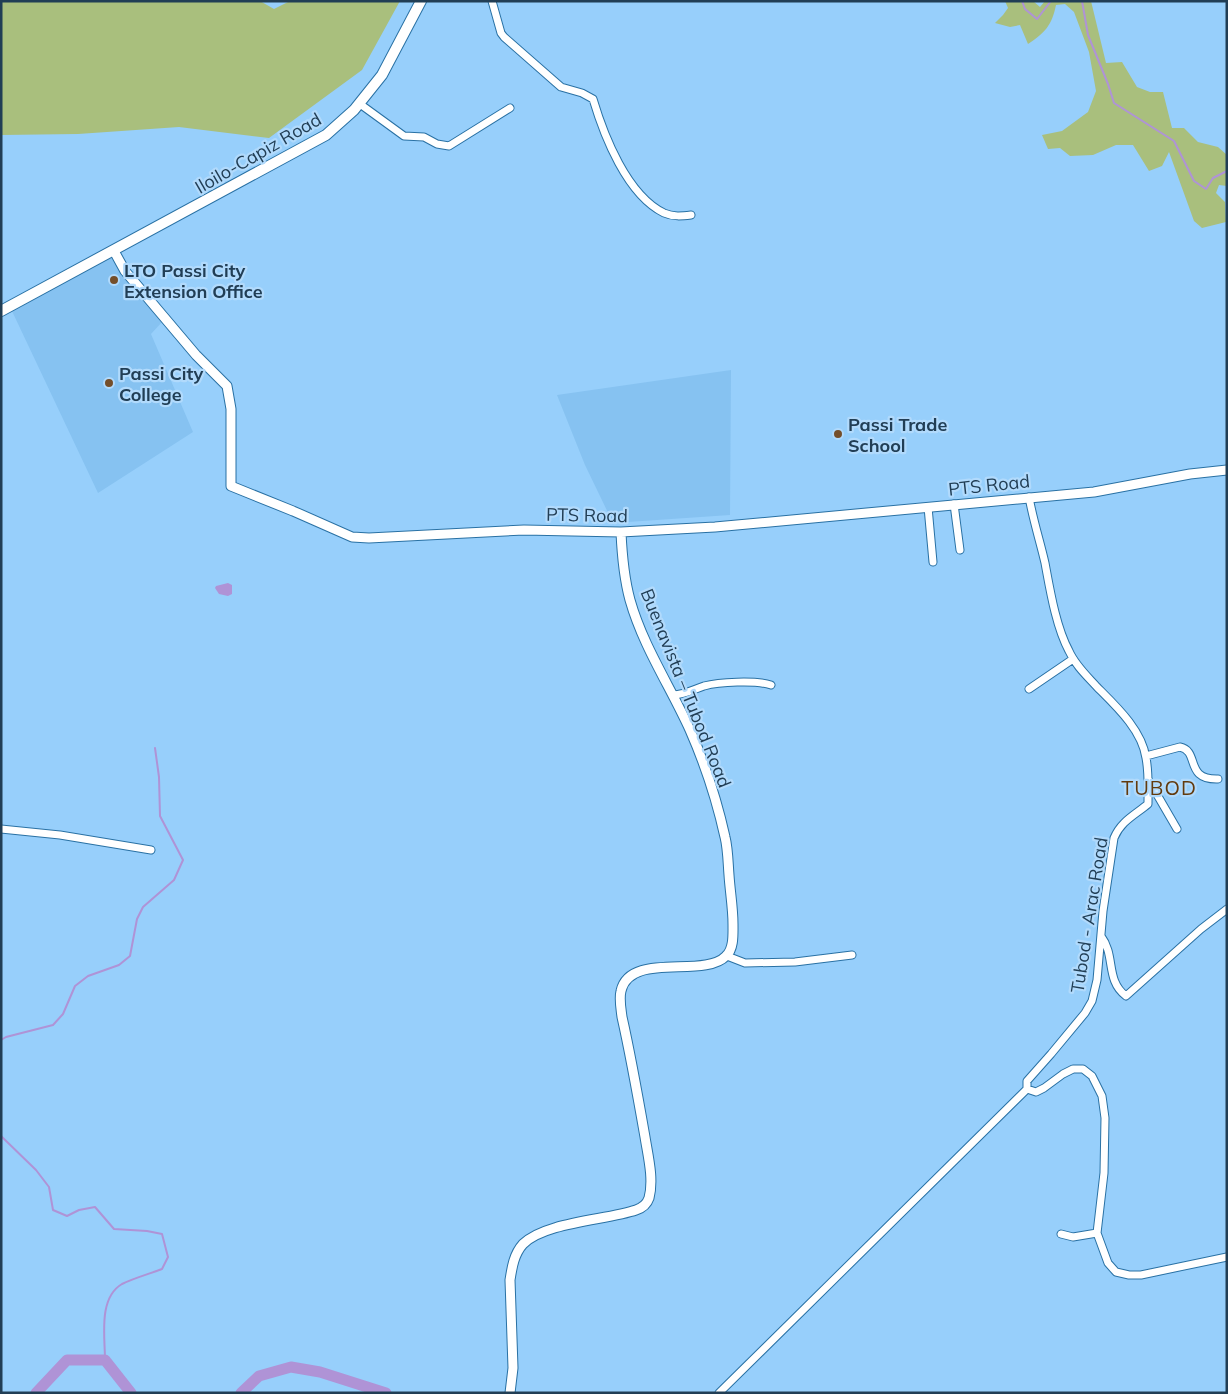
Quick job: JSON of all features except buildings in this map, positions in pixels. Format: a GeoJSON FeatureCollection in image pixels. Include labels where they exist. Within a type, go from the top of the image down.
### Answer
{"type":"FeatureCollection","features":[{"type":"Feature","properties":{"kind":"highway","name":"Iloilo-Capiz Road"},"geometry":{"type":"LineString","coordinates":[[1,311],[326,135],[360,104],[387,68],[421,1]]}},
{"type":"Feature","properties":{"kind":"main road","name":"PTS Road"},"geometry":{"type":"LineString","coordinates":[[114,250],[132,279],[196,355],[227,386],[231,409],[231,486],[352,537],[369,538],[524,530],[621,532],[715,527],[1094,492],[1190,474],[1227,470]]}},
{"type":"Feature","properties":{"kind":"main road","name":"Buenavista – Tubod Road"},"geometry":{"type":"LineString","coordinates":[[621,532],[623,564],[630,599],[645,639],[673,695],[705,768],[726,838],[733,922],[731,948],[727,956]]}},
{"type":"Feature","properties":{"kind":"main road"},"geometry":{"type":"LineString","coordinates":[[510,1393],[513,1368],[510,1280],[512,1267],[519,1250],[528,1240],[546,1232],[584,1221],[636,1210],[646,1204],[649,1199],[650,1171],[622,1017],[621,988],[629,978],[637,973],[662,967],[710,964],[720,961],[727,956]]}},
{"type":"Feature","properties":{"kind":"street"},"geometry":{"type":"LineString","coordinates":[[492,1],[501,33],[504,37],[560,87],[582,92],[593,99],[602,126],[631,184],[651,204],[664,213],[676,216],[691,215]]}},
{"type":"Feature","properties":{"kind":"street"},"geometry":{"type":"LineString","coordinates":[[360,104],[404,136],[424,137],[437,144],[449,146],[510,108]]}},
{"type":"Feature","properties":{"kind":"street","name":"Tubod - Arac Road"},"geometry":{"type":"LineString","coordinates":[[719,1393],[1027,1089],[1027,1081],[1085,1013],[1092,1001],[1097,980],[1103,911],[1114,838],[1124,822],[1148,804],[1146,756],[1140,740],[1130,725],[1073,659],[1060,628],[1034,526],[1029,497]]}},
{"type":"Feature","properties":{"kind":"street"},"geometry":{"type":"LineString","coordinates":[[954,504],[960,550]]}},
{"type":"Feature","properties":{"kind":"street"},"geometry":{"type":"LineString","coordinates":[[928,507],[933,562]]}},
{"type":"Feature","properties":{"kind":"street"},"geometry":{"type":"LineString","coordinates":[[1029,689],[1073,659]]}},
{"type":"Feature","properties":{"kind":"street"},"geometry":{"type":"LineString","coordinates":[[673,695],[685,694],[705,686],[750,682],[762,682],[771,685]]}},
{"type":"Feature","properties":{"kind":"street"},"geometry":{"type":"LineString","coordinates":[[1146,756],[1180,746],[1189,752],[1196,770],[1202,777],[1218,779]]}},
{"type":"Feature","properties":{"kind":"street"},"geometry":{"type":"LineString","coordinates":[[1148,779],[1177,829]]}},
{"type":"Feature","properties":{"kind":"street"},"geometry":{"type":"LineString","coordinates":[[1,829],[60,835],[151,850]]}},
{"type":"Feature","properties":{"kind":"street"},"geometry":{"type":"LineString","coordinates":[[1101,936],[1109,949],[1115,984],[1118,990],[1126,996],[1200,929],[1227,909]]}},
{"type":"Feature","properties":{"kind":"street"},"geometry":{"type":"LineString","coordinates":[[727,956],[745,963],[795,962],[852,955]]}},
{"type":"Feature","properties":{"kind":"street"},"geometry":{"type":"LineString","coordinates":[[1027,1089],[1036,1092],[1073,1069],[1083,1069],[1092,1076],[1102,1096],[1105,1118],[1105,1156],[1097,1233],[1108,1264],[1116,1272],[1142,1275],[1227,1258]]}},
{"type":"Feature","properties":{"kind":"street"},"geometry":{"type":"LineString","coordinates":[[1061,1234],[1073,1237],[1097,1233]]}},
{"type":"Feature","properties":{"kind":"shaded area","name":"Passi City College"},"geometry":{"type":"Polygon","coordinates":[[[109,255],[163,321],[151,334],[193,432],[98,493],[11,309],[109,255]]]}},
{"type":"Feature","properties":{"kind":"shaded area"},"geometry":{"type":"Polygon","coordinates":[[[731,370],[730,515],[613,523],[585,465],[557,395],[731,370]]]}},
{"type":"Feature","properties":{"kind":"shaded area"},"geometry":{"type":"Polygon","coordinates":[[[228,583],[232,585],[232,594],[228,596],[219,594],[215,588],[216,586],[228,583]]]}},
{"type":"Feature","properties":{"kind":"green space"},"geometry":{"type":"Polygon","coordinates":[[[1,1],[260,1],[274,9],[290,1],[400,1],[362,70],[269,138],[179,127],[78,134],[1,135],[1,1]]]}},
{"type":"Feature","properties":{"kind":"green space"},"geometry":{"type":"Polygon","coordinates":[[[1005,1],[1033,1],[1040,7],[1045,1],[1091,1],[1106,63],[1122,62],[1137,87],[1150,92],[1163,92],[1172,128],[1184,128],[1198,142],[1218,147],[1227,155],[1227,186],[1219,185],[1216,193],[1225,202],[1226,222],[1202,228],[1194,221],[1169,152],[1162,166],[1149,171],[1133,145],[1116,145],[1093,155],[1070,156],[1060,148],[1048,149],[1042,135],[1062,131],[1088,112],[1096,91],[1089,52],[1074,12],[1065,4],[1056,5],[1047,28],[1028,44],[1020,25],[1010,27],[995,23],[1008,8],[1005,1]]]}},
{"type":"Feature","properties":{"kind":"waterway"},"geometry":{"type":"LineString","coordinates":[[1022,1],[1025,9],[1037,19],[1051,1]]}},
{"type":"Feature","properties":{"kind":"waterway"},"geometry":{"type":"LineString","coordinates":[[1082,1],[1088,35],[1114,103],[1174,141],[1194,181],[1206,189],[1213,178],[1227,171]]}},
{"type":"Feature","properties":{"kind":"waterway"},"geometry":{"type":"LineString","coordinates":[[1,1040],[53,1025],[63,1014],[75,986],[88,976],[119,965],[130,956],[137,919],[143,907],[174,880],[183,860],[160,816],[159,777],[155,748]]}},
{"type":"Feature","properties":{"kind":"waterway"},"geometry":{"type":"LineString","coordinates":[[1,1136],[36,1170],[49,1187],[53,1210],[67,1216],[79,1210],[95,1207],[114,1229],[162,1234],[168,1257],[162,1269],[122,1284],[114,1290],[109,1299],[104,1319],[105,1360]]}},
{"type":"Feature","properties":{"kind":"waterway"},"geometry":{"type":"LineString","coordinates":[[36,1393],[67,1360],[105,1360],[131,1393]]}},
{"type":"Feature","properties":{"kind":"waterway"},"geometry":{"type":"LineString","coordinates":[[241,1393],[259,1376],[291,1367],[320,1372],[386,1393]]}},
{"type":"Feature","properties":{"kind":"place","name":"LTO Passi City Extension Office"},"geometry":{"type":"Point","coordinates":[114,280]}},
{"type":"Feature","properties":{"kind":"place","name":"Passi City College"},"geometry":{"type":"Point","coordinates":[109,383]}},
{"type":"Feature","properties":{"kind":"place","name":"Passi Trade School"},"geometry":{"type":"Point","coordinates":[838,434]}},
{"type":"Feature","properties":{"kind":"district","name":"TUBOD"},"geometry":{"type":"Point","coordinates":[1159,787]}}]}
